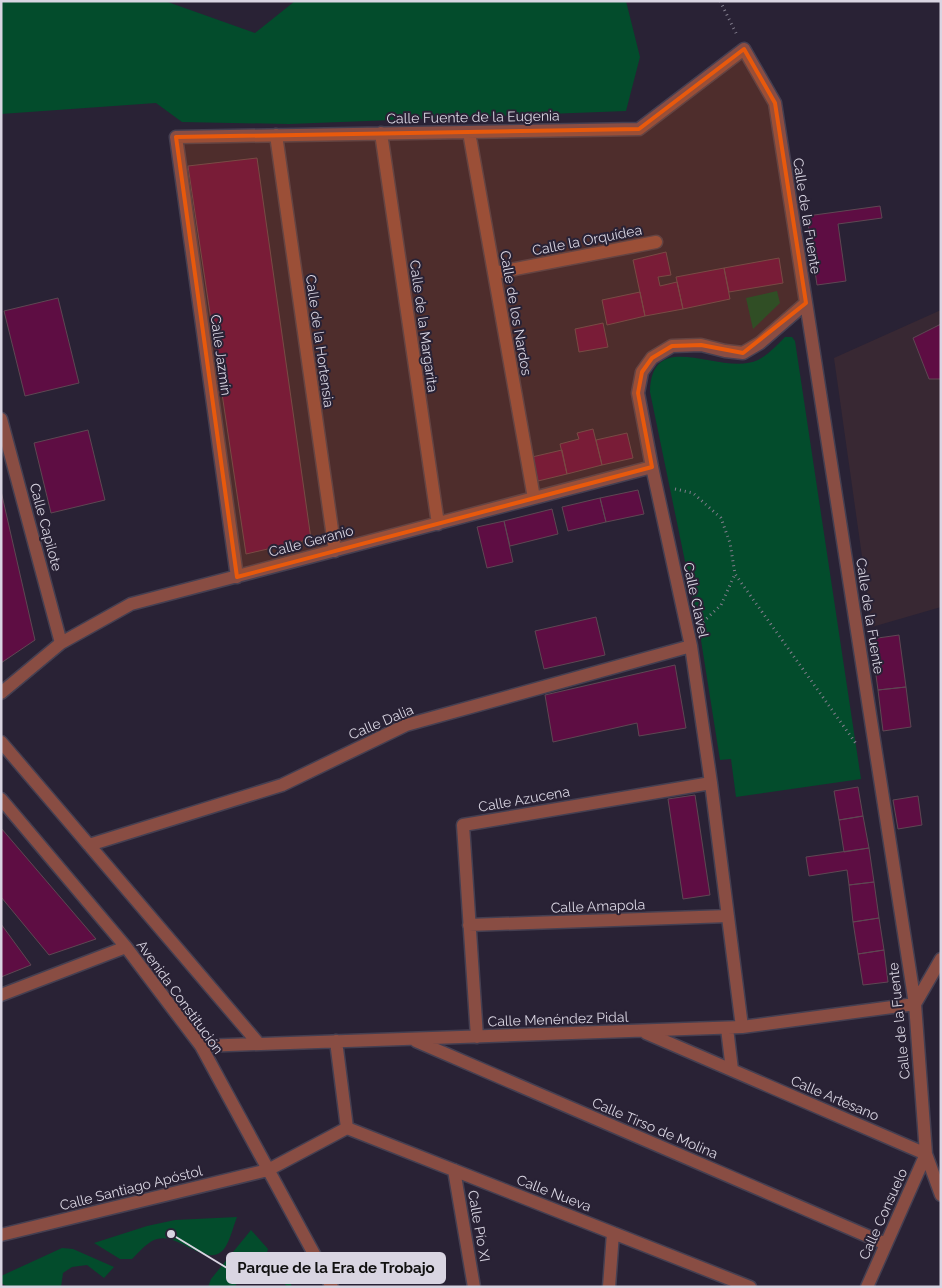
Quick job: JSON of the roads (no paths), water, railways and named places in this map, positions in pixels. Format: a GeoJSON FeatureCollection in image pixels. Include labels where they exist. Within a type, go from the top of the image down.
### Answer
{"type":"FeatureCollection","features":[{"type":"Feature","properties":{"kind":"street","name":"Calle Fuente de la Eugenia"},"geometry":{"type":"LineString","coordinates":[[176,137],[639,128],[744,49]]}},
{"type":"Feature","properties":{"kind":"street","name":"Calle de la Fuente"},"geometry":{"type":"LineString","coordinates":[[744,49],[775,103],[915,1004],[926,1154],[941,1195]]}},
{"type":"Feature","properties":{"kind":"street","name":"Calle de los Nardos"},"geometry":{"type":"LineString","coordinates":[[469,132],[534,498]]}},
{"type":"Feature","properties":{"kind":"street","name":"Calle de la Margarita"},"geometry":{"type":"LineString","coordinates":[[381,134],[438,524]]}},
{"type":"Feature","properties":{"kind":"street","name":"Calle de la Hortensia"},"geometry":{"type":"LineString","coordinates":[[276,135],[335,551]]}},
{"type":"Feature","properties":{"kind":"street","name":"Calle Jazmín"},"geometry":{"type":"LineString","coordinates":[[176,137],[237,577]]}},
{"type":"Feature","properties":{"kind":"street","name":"Calle la Orquídea"},"geometry":{"type":"LineString","coordinates":[[494,273],[656,242]]}},
{"type":"Feature","properties":{"kind":"street","name":"Calle Clavel"},"geometry":{"type":"LineString","coordinates":[[742,1027],[711,783],[690,640],[652,468],[638,393],[642,372],[652,358],[672,346],[701,345],[743,353],[760,343],[806,303]]}},
{"type":"Feature","properties":{"kind":"street","name":"Calle Capilote"},"geometry":{"type":"LineString","coordinates":[[1,419],[61,643]]}},
{"type":"Feature","properties":{"kind":"street","name":"Calle Geranio"},"geometry":{"type":"LineString","coordinates":[[1,693],[61,643],[131,604],[652,468]]}},
{"type":"Feature","properties":{"kind":"street","name":"Calle Dalia"},"geometry":{"type":"LineString","coordinates":[[89,845],[282,785],[406,725],[690,640]]}},
{"type":"Feature","properties":{"kind":"street","name":"Avenida Constitución"},"geometry":{"type":"LineString","coordinates":[[1,742],[259,1044]]}},
{"type":"Feature","properties":{"kind":"street","name":"Calle Azucena"},"geometry":{"type":"LineString","coordinates":[[477,1037],[463,825],[711,783]]}},
{"type":"Feature","properties":{"kind":"street","name":"Avenida Constitución"},"geometry":{"type":"LineString","coordinates":[[1,799],[126,946],[201,1046],[332,1287]]}},
{"type":"Feature","properties":{"kind":"street","name":"Calle Amapola"},"geometry":{"type":"LineString","coordinates":[[469,925],[728,916]]}},
{"type":"Feature","properties":{"kind":"street"},"geometry":{"type":"LineString","coordinates":[[1,995],[126,946]]}},
{"type":"Feature","properties":{"kind":"street"},"geometry":{"type":"LineString","coordinates":[[915,1004],[941,959]]}},
{"type":"Feature","properties":{"kind":"street","name":"Calle Menéndez Pidal"},"geometry":{"type":"LineString","coordinates":[[201,1046],[727,1028],[915,1004]]}},
{"type":"Feature","properties":{"kind":"street"},"geometry":{"type":"LineString","coordinates":[[727,1028],[732,1070]]}},
{"type":"Feature","properties":{"kind":"street","name":"Calle Artesano"},"geometry":{"type":"LineString","coordinates":[[641,1031],[926,1154]]}},
{"type":"Feature","properties":{"kind":"street","name":"Calle Tirso de Molina"},"geometry":{"type":"LineString","coordinates":[[412,1039],[886,1244]]}},
{"type":"Feature","properties":{"kind":"street"},"geometry":{"type":"LineString","coordinates":[[268,1170],[347,1128],[336,1042]]}},
{"type":"Feature","properties":{"kind":"street","name":"Calle Nueva"},"geometry":{"type":"LineString","coordinates":[[347,1128],[737,1284],[750,1287]]}},
{"type":"Feature","properties":{"kind":"street","name":"Calle Consuelo"},"geometry":{"type":"LineString","coordinates":[[867,1287],[926,1154]]}},
{"type":"Feature","properties":{"kind":"street","name":"Calle Santiago Apóstol"},"geometry":{"type":"LineString","coordinates":[[1,1235],[268,1170]]}},
{"type":"Feature","properties":{"kind":"street","name":"Calle Pío XI"},"geometry":{"type":"LineString","coordinates":[[454,1170],[474,1287]]}},
{"type":"Feature","properties":{"kind":"street"},"geometry":{"type":"LineString","coordinates":[[609,1287],[613,1233]]}},
{"type":"Feature","properties":{"kind":"place","name":"Parque de la Era de Trobajo"},"geometry":{"type":"Point","coordinates":[171,1234]}}]}
